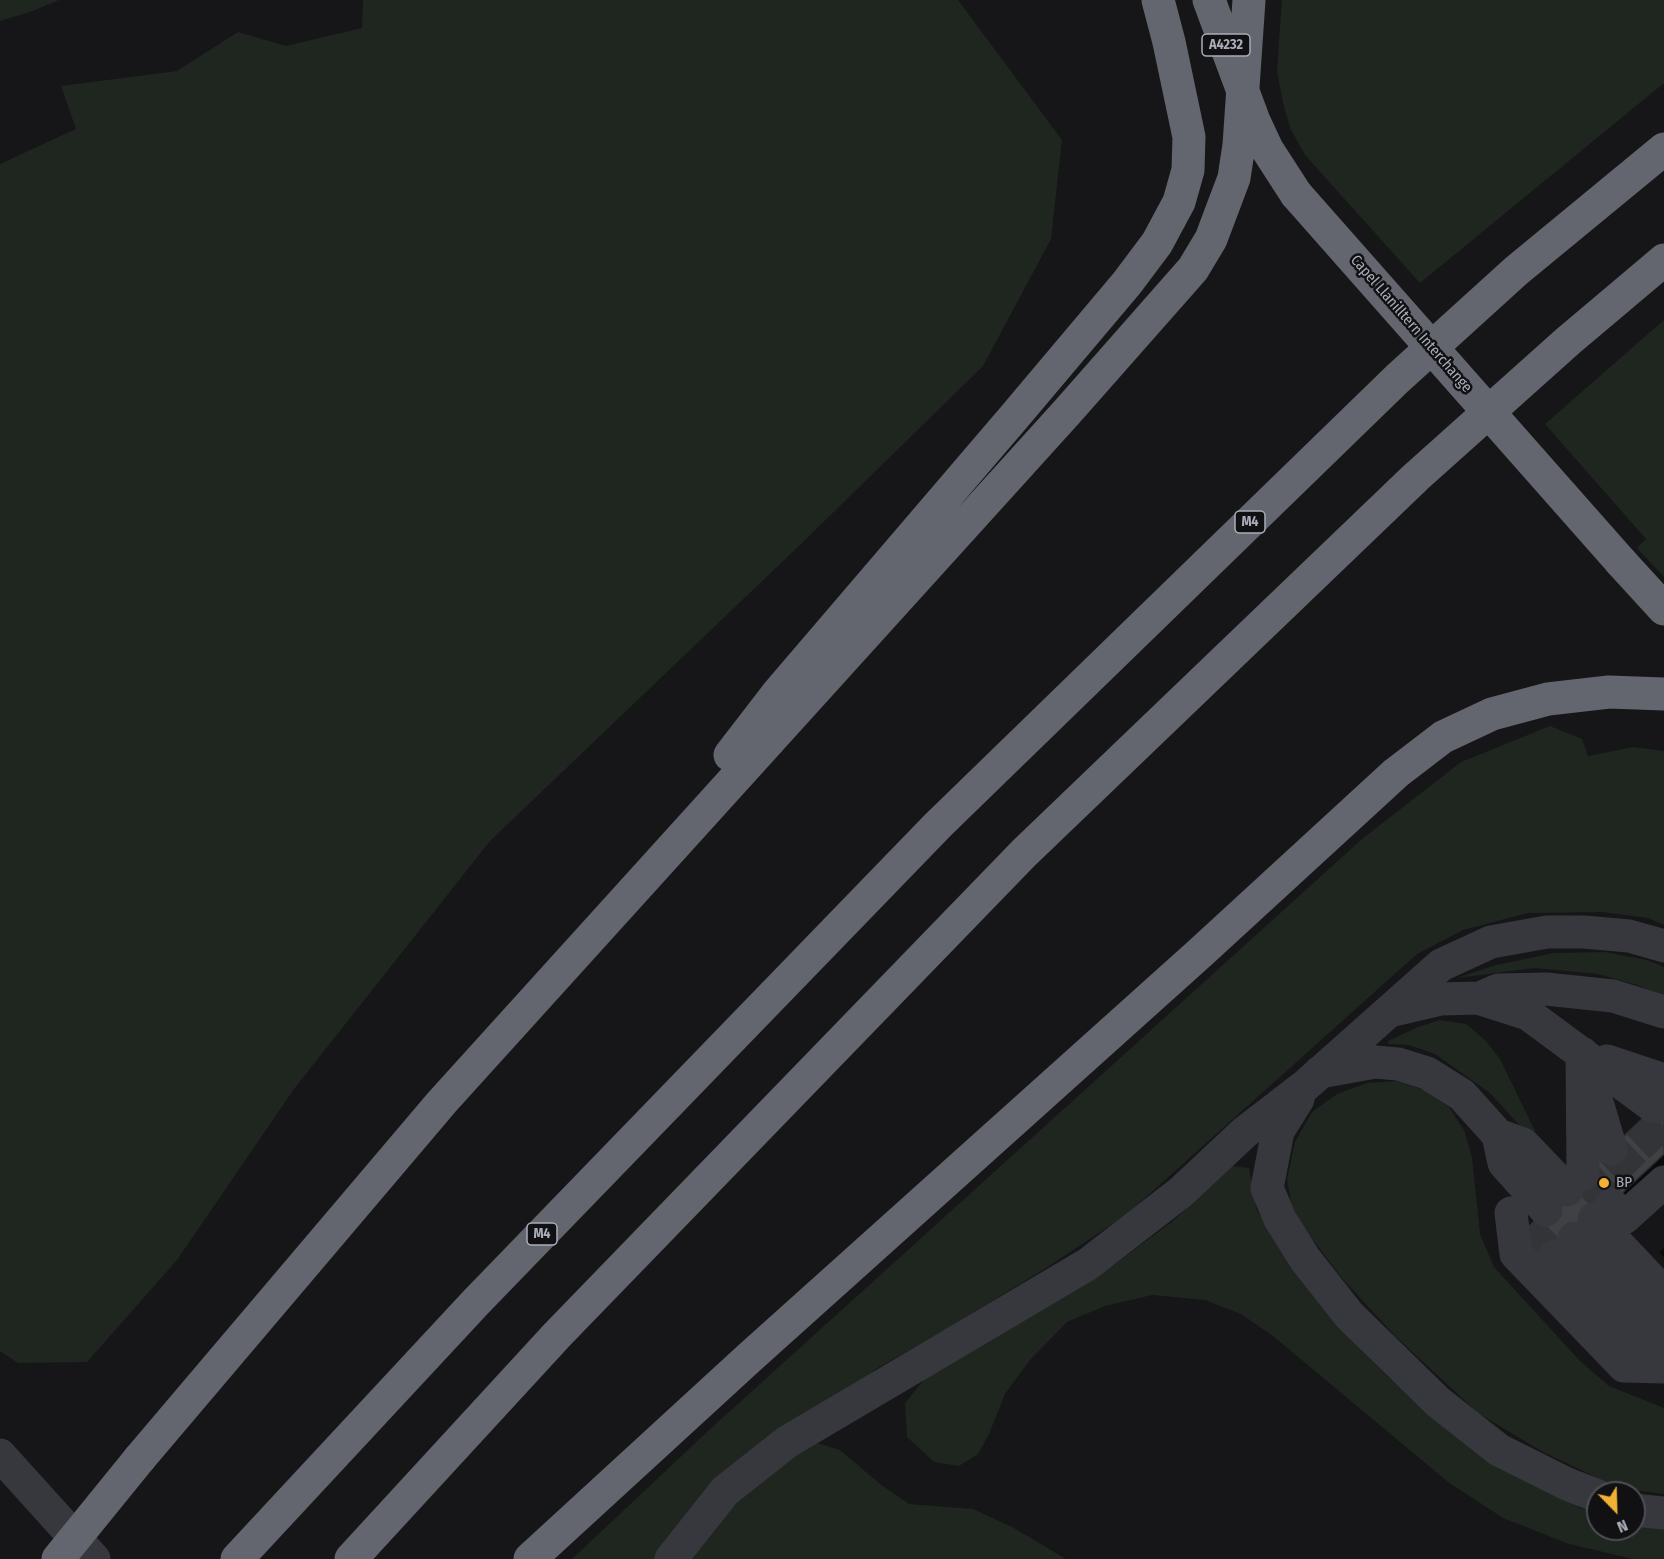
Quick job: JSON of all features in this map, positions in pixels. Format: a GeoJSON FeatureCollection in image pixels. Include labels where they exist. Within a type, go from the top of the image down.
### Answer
{"type":"FeatureCollection","features":[{"type":"Feature","properties":{"kind":"highway"},"geometry":{"type":"LineString","coordinates":[[568,962],[777,694],[1127,283],[1157,243],[1179,202],[1188,170],[1189,136],[1158,0]]}},
{"type":"Feature","properties":{"kind":"highway","name":"A4232"},"geometry":{"type":"LineString","coordinates":[[1209,0],[1243,91]]}},
{"type":"Feature","properties":{"kind":"highway","name":"Capel Llanilltern Interchange"},"geometry":{"type":"LineString","coordinates":[[1249,0],[1243,91],[1267,149],[1296,194],[1664,609]]}},
{"type":"Feature","properties":{"kind":"highway"},"geometry":{"type":"LineString","coordinates":[[58,1559],[140,1458],[442,1102],[1067,412],[1193,269],[1210,239],[1234,178],[1243,91]]}},
{"type":"Feature","properties":{"kind":"highway","name":"M4"},"geometry":{"type":"LineString","coordinates":[[237,1559],[476,1302],[938,825],[1397,379],[1516,271],[1664,149]]}},
{"type":"Feature","properties":{"kind":"highway"},"geometry":{"type":"LineString","coordinates":[[351,1559],[558,1335],[1024,854],[1416,477],[1568,341],[1664,260]]}},
{"type":"Feature","properties":{"kind":"highway"},"geometry":{"type":"LineString","coordinates":[[530,1559],[1396,773],[1443,737],[1492,714],[1558,698],[1609,692],[1664,694]]}},
{"type":"Feature","properties":{"kind":"street"},"geometry":{"type":"LineString","coordinates":[[671,1559],[725,1491],[787,1442],[1088,1264],[1181,1192],[1245,1132],[1313,1078],[1441,965],[1491,942],[1547,932],[1584,932],[1629,936],[1664,946]]}},
{"type":"Feature","properties":{"kind":"street"},"geometry":{"type":"LineString","coordinates":[[1478,999],[1498,990],[1546,988],[1613,996],[1664,1012]]}},
{"type":"Feature","properties":{"kind":"street"},"geometry":{"type":"LineString","coordinates":[[1389,1011],[1441,999],[1478,999],[1528,1014],[1582,1053],[1664,1070]]}},
{"type":"Feature","properties":{"kind":"street"},"geometry":{"type":"LineString","coordinates":[[1582,1053],[1664,1057]]}},
{"type":"Feature","properties":{"kind":"street"},"geometry":{"type":"LineString","coordinates":[[1582,1053],[1599,1156],[1516,1254],[1624,1366],[1664,1366]]}},
{"type":"Feature","properties":{"kind":"street"},"geometry":{"type":"LineString","coordinates":[[1582,1053],[1599,1156]]}},
{"type":"Feature","properties":{"kind":"street"},"geometry":{"type":"LineString","coordinates":[[1582,1053],[1599,1156]]}},
{"type":"Feature","properties":{"kind":"street"},"geometry":{"type":"LineString","coordinates":[[1501,1149],[1462,1095],[1427,1074],[1398,1064],[1375,1062],[1313,1078],[1278,1131],[1267,1188],[1280,1219],[1305,1259],[1349,1315],[1438,1402],[1499,1449],[1586,1491]]}},
{"type":"Feature","properties":{"kind":"street"},"geometry":{"type":"LineString","coordinates":[[1501,1149],[1523,1144],[1599,1156]]}},
{"type":"Feature","properties":{"kind":"street"},"geometry":{"type":"LineString","coordinates":[[1501,1149],[1599,1156]]}},
{"type":"Feature","properties":{"kind":"street"},"geometry":{"type":"LineString","coordinates":[[1625,1200],[1647,1353],[1664,1366]]}},
{"type":"Feature","properties":{"kind":"street"},"geometry":{"type":"LineString","coordinates":[[1625,1200],[1664,1293]]}},
{"type":"Feature","properties":{"kind":"street"},"geometry":{"type":"LineString","coordinates":[[1625,1200],[1664,1332]]}},
{"type":"Feature","properties":{"kind":"street"},"geometry":{"type":"LineString","coordinates":[[0,1455],[94,1559]]}},
{"type":"Feature","properties":{"kind":"street"},"geometry":{"type":"LineString","coordinates":[[1646,1511],[1664,1513]]}},
{"type":"Feature","properties":{"kind":"shaded area"},"geometry":{"type":"Polygon","coordinates":[[[0,0],[59,0],[0,21],[0,0]]]}},
{"type":"Feature","properties":{"kind":"shaded area"},"geometry":{"type":"Polygon","coordinates":[[[363,0],[958,0],[1062,140],[1051,239],[983,366],[800,545],[490,841],[294,1089],[177,1260],[87,1362],[18,1363],[0,1351],[0,164],[76,129],[61,86],[177,71],[238,32],[286,46],[362,28],[363,0]]]}},
{"type":"Feature","properties":{"kind":"shaded area"},"geometry":{"type":"Polygon","coordinates":[[[1282,0],[1664,0],[1664,83],[1420,283],[1305,155],[1291,130],[1277,71],[1282,0]]]}},
{"type":"Feature","properties":{"kind":"shaded area"},"geometry":{"type":"Polygon","coordinates":[[[1664,320],[1664,577],[1637,548],[1646,539],[1545,424],[1664,320]]]}},
{"type":"Feature","properties":{"kind":"shaded area"},"geometry":{"type":"Polygon","coordinates":[[[1550,726],[1582,739],[1588,756],[1633,747],[1664,751],[1664,925],[1648,918],[1602,912],[1528,913],[1463,930],[1417,954],[1126,1215],[1046,1268],[876,1369],[658,1559],[572,1559],[708,1431],[1362,839],[1461,762],[1550,726]]]}},
{"type":"Feature","properties":{"kind":"shaded area"},"geometry":{"type":"Polygon","coordinates":[[[1605,952],[1647,960],[1664,967],[1664,997],[1637,985],[1598,974],[1535,968],[1457,978],[1496,965],[1554,953],[1605,952]]]}},
{"type":"Feature","properties":{"kind":"shaded area"},"geometry":{"type":"Polygon","coordinates":[[[1440,1020],[1466,1024],[1485,1040],[1500,1059],[1535,1131],[1531,1138],[1490,1093],[1435,1054],[1409,1045],[1388,1044],[1388,1041],[1418,1027],[1440,1020]]]}},
{"type":"Feature","properties":{"kind":"shaded area"},"geometry":{"type":"Polygon","coordinates":[[[1396,1081],[1424,1090],[1449,1107],[1464,1130],[1472,1157],[1480,1234],[1494,1267],[1580,1361],[1609,1386],[1664,1408],[1664,1494],[1646,1492],[1646,1481],[1604,1481],[1543,1452],[1478,1413],[1394,1335],[1341,1277],[1302,1225],[1291,1204],[1287,1179],[1295,1142],[1312,1112],[1337,1094],[1367,1083],[1396,1081]]]}},
{"type":"Feature","properties":{"kind":"shaded area"},"geometry":{"type":"Polygon","coordinates":[[[1232,1166],[1249,1168],[1257,1210],[1293,1269],[1328,1315],[1387,1376],[1453,1434],[1578,1503],[1578,1507],[1586,1509],[1586,1541],[1646,1541],[1646,1525],[1664,1529],[1664,1559],[1633,1559],[1569,1544],[1503,1518],[1448,1482],[1273,1336],[1241,1314],[1205,1300],[1152,1295],[1105,1306],[1067,1322],[1030,1360],[1005,1394],[989,1434],[978,1454],[959,1466],[934,1462],[907,1437],[905,1403],[932,1370],[1114,1265],[1173,1221],[1232,1166]]]}},
{"type":"Feature","properties":{"kind":"shaded area"},"geometry":{"type":"Polygon","coordinates":[[[817,1443],[840,1450],[880,1484],[909,1504],[973,1509],[1012,1527],[1066,1559],[689,1559],[737,1502],[773,1469],[817,1443]]]}},
{"type":"Feature","properties":{"kind":"building","name":"BP"},"geometry":{"type":"Polygon","coordinates":[[[1664,1098],[1664,1154],[1546,1264],[1519,1236],[1664,1098]]]}},
{"type":"Feature","properties":{"kind":"tunnel"},"geometry":{"type":"LineString","coordinates":[[1639,1123],[1664,1150]]}},
{"type":"Feature","properties":{"kind":"tunnel"},"geometry":{"type":"LineString","coordinates":[[1611,1149],[1639,1178]]}},
{"type":"Feature","properties":{"kind":"tunnel"},"geometry":{"type":"LineString","coordinates":[[1583,1174],[1611,1204]]}},
{"type":"Feature","properties":{"kind":"tunnel"},"geometry":{"type":"LineString","coordinates":[[1526,1229],[1554,1256]]}},
{"type":"Feature","properties":{"kind":"place","name":"BP"},"geometry":{"type":"Point","coordinates":[1604,1183]}}]}
